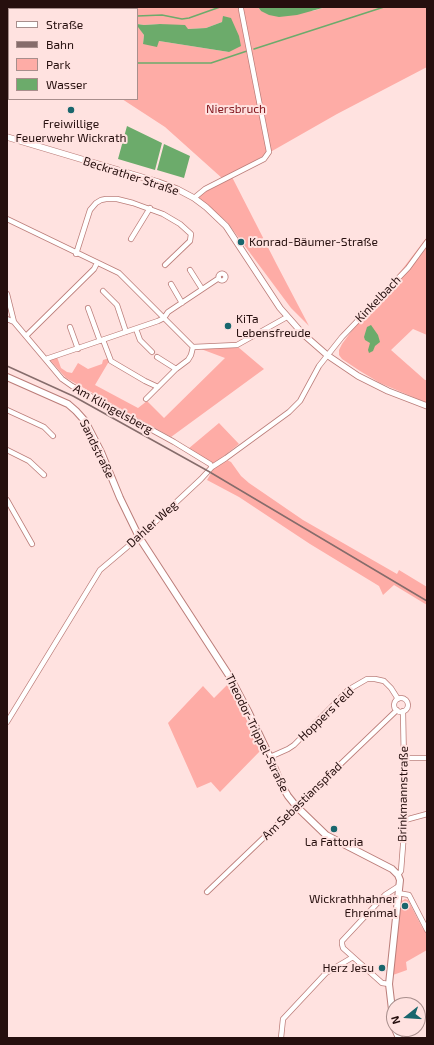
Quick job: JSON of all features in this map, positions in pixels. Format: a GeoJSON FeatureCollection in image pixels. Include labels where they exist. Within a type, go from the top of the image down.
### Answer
{"type":"FeatureCollection","features":[{"type":"Feature","properties":{"kind":"main road","name":"Sandstraße"},"geometry":{"type":"LineString","coordinates":[[7,377],[68,404],[79,414],[96,441],[120,498],[139,537]]}},
{"type":"Feature","properties":{"kind":"main road","name":"Theodor-Trippel-Straße"},"geometry":{"type":"LineString","coordinates":[[139,537],[230,677],[270,757],[282,786],[296,806],[326,835],[397,873]]}},
{"type":"Feature","properties":{"kind":"main road"},"geometry":{"type":"LineString","coordinates":[[390,997],[389,984],[400,880],[397,873]]}},
{"type":"Feature","properties":{"kind":"street"},"geometry":{"type":"LineString","coordinates":[[194,198],[205,189],[264,159],[269,152],[241,9]]}},
{"type":"Feature","properties":{"kind":"street","name":"Beckrather Straße"},"geometry":{"type":"LineString","coordinates":[[7,137],[158,182],[177,189],[194,198],[226,226],[287,317],[327,355],[374,385],[427,406]]}},
{"type":"Feature","properties":{"kind":"street"},"geometry":{"type":"LineString","coordinates":[[76,254],[90,210],[96,203],[106,198],[117,199],[150,208],[163,214],[180,224],[191,234],[190,241],[165,265]]}},
{"type":"Feature","properties":{"kind":"street"},"geometry":{"type":"LineString","coordinates":[[131,239],[150,208]]}},
{"type":"Feature","properties":{"kind":"street"},"geometry":{"type":"LineString","coordinates":[[7,219],[76,254],[119,273],[193,347],[237,345],[287,317]]}},
{"type":"Feature","properties":{"kind":"street","name":"Kinkelbach"},"geometry":{"type":"LineString","coordinates":[[327,355],[346,332],[408,268],[427,242]]}},
{"type":"Feature","properties":{"kind":"street"},"geometry":{"type":"LineString","coordinates":[[27,335],[94,269],[97,263]]}},
{"type":"Feature","properties":{"kind":"street"},"geometry":{"type":"LineString","coordinates":[[190,270],[202,289]]}},
{"type":"Feature","properties":{"kind":"street"},"geometry":{"type":"LineString","coordinates":[[46,359],[136,329],[164,318],[168,312],[219,278]]}},
{"type":"Feature","properties":{"kind":"street"},"geometry":{"type":"LineString","coordinates":[[171,284],[182,303]]}},
{"type":"Feature","properties":{"kind":"street"},"geometry":{"type":"LineString","coordinates":[[103,291],[117,305],[126,332]]}},
{"type":"Feature","properties":{"kind":"street"},"geometry":{"type":"LineString","coordinates":[[7,294],[14,322]]}},
{"type":"Feature","properties":{"kind":"street"},"geometry":{"type":"LineString","coordinates":[[88,308],[101,341],[111,361],[158,387]]}},
{"type":"Feature","properties":{"kind":"street"},"geometry":{"type":"LineString","coordinates":[[7,319],[14,322]]}},
{"type":"Feature","properties":{"kind":"street","name":"Am Klingelsberg"},"geometry":{"type":"LineString","coordinates":[[14,322],[27,335],[62,379],[174,442],[210,464],[212,467]]}},
{"type":"Feature","properties":{"kind":"street"},"geometry":{"type":"LineString","coordinates":[[70,327],[78,349]]}},
{"type":"Feature","properties":{"kind":"street"},"geometry":{"type":"LineString","coordinates":[[136,329],[140,340],[152,352]]}},
{"type":"Feature","properties":{"kind":"street"},"geometry":{"type":"LineString","coordinates":[[146,399],[176,369],[188,360],[193,347]]}},
{"type":"Feature","properties":{"kind":"street","name":"Dahler Weg"},"geometry":{"type":"LineString","coordinates":[[7,722],[100,570],[139,537],[212,467],[290,412],[300,401],[327,355]]}},
{"type":"Feature","properties":{"kind":"street"},"geometry":{"type":"LineString","coordinates":[[157,357],[176,369]]}},
{"type":"Feature","properties":{"kind":"street"},"geometry":{"type":"LineString","coordinates":[[7,410],[44,427],[53,436]]}},
{"type":"Feature","properties":{"kind":"street"},"geometry":{"type":"LineString","coordinates":[[7,450],[29,461],[44,475]]}},
{"type":"Feature","properties":{"kind":"street"},"geometry":{"type":"LineString","coordinates":[[7,500],[32,544]]}},
{"type":"Feature","properties":{"kind":"street","name":"Hoppers Feld"},"geometry":{"type":"LineString","coordinates":[[270,757],[288,750],[348,690],[367,679],[384,681],[391,688],[398,699]]}},
{"type":"Feature","properties":{"kind":"street"},"geometry":{"type":"LineString","coordinates":[[404,698],[408,702],[407,709],[403,711],[397,710],[395,704],[398,699],[404,698]]}},
{"type":"Feature","properties":{"kind":"street","name":"Am Sebastianspfad"},"geometry":{"type":"LineString","coordinates":[[207,892],[397,710]]}},
{"type":"Feature","properties":{"kind":"street","name":"Brinkmannstraße"},"geometry":{"type":"LineString","coordinates":[[397,873],[401,871],[405,820],[403,711]]}},
{"type":"Feature","properties":{"kind":"street"},"geometry":{"type":"LineString","coordinates":[[405,758],[427,758]]}},
{"type":"Feature","properties":{"kind":"street"},"geometry":{"type":"LineString","coordinates":[[405,820],[427,814]]}},
{"type":"Feature","properties":{"kind":"street"},"geometry":{"type":"LineString","coordinates":[[389,984],[382,983],[343,948],[342,941],[385,895],[399,890],[409,895],[427,930]]}},
{"type":"Feature","properties":{"kind":"street"},"geometry":{"type":"LineString","coordinates":[[281,1038],[283,1020],[326,973],[354,958]]}},
{"type":"Feature","properties":{"kind":"green space","name":"Niersbruch"},"geometry":{"type":"Polygon","coordinates":[[[7,7],[258,7],[261,11],[313,11],[326,7],[427,7],[427,67],[337,114],[223,179],[165,127],[124,100],[138,100],[138,26],[144,35],[143,44],[159,41],[229,52],[224,16],[222,22],[206,28],[188,29],[160,24],[138,24],[138,8],[8,8],[7,59],[7,7]]]}},
{"type":"Feature","properties":{"kind":"green space"},"geometry":{"type":"Polygon","coordinates":[[[232,177],[309,326],[291,308],[227,222],[194,195],[232,177]]]}},
{"type":"Feature","properties":{"kind":"green space"},"geometry":{"type":"Polygon","coordinates":[[[427,237],[427,335],[413,329],[391,350],[425,380],[427,380],[427,403],[380,383],[360,371],[342,359],[339,355],[339,350],[353,329],[427,237]]]}},
{"type":"Feature","properties":{"kind":"green space"},"geometry":{"type":"Polygon","coordinates":[[[238,347],[264,369],[171,437],[66,378],[50,360],[57,357],[61,368],[72,373],[78,363],[88,369],[102,364],[103,360],[109,358],[110,362],[95,385],[138,408],[147,401],[164,418],[225,358],[201,349],[238,347]]]}},
{"type":"Feature","properties":{"kind":"green space"},"geometry":{"type":"Polygon","coordinates":[[[219,423],[239,444],[214,464],[188,449],[219,423]]]}},
{"type":"Feature","properties":{"kind":"green space"},"geometry":{"type":"Polygon","coordinates":[[[227,460],[231,462],[241,476],[249,483],[303,520],[397,574],[399,570],[427,587],[427,605],[394,585],[383,595],[379,586],[310,544],[239,497],[207,480],[214,468],[227,460]]]}},
{"type":"Feature","properties":{"kind":"green space"},"geometry":{"type":"Polygon","coordinates":[[[229,683],[261,750],[220,792],[211,782],[197,788],[168,723],[203,686],[214,698],[229,683]]]}},
{"type":"Feature","properties":{"kind":"green space"},"geometry":{"type":"Polygon","coordinates":[[[405,899],[408,900],[423,929],[427,933],[427,950],[406,962],[407,970],[393,975],[400,902],[405,899]]]}},
{"type":"Feature","properties":{"kind":"water"},"geometry":{"type":"Polygon","coordinates":[[[258,7],[326,7],[297,15],[279,17],[269,15],[261,11],[258,7]]]}},
{"type":"Feature","properties":{"kind":"water"},"geometry":{"type":"Polygon","coordinates":[[[223,16],[231,18],[239,36],[241,46],[229,52],[159,41],[157,47],[143,44],[144,35],[138,27],[138,24],[160,24],[185,25],[188,29],[206,28],[222,22],[223,16]]]}},
{"type":"Feature","properties":{"kind":"water"},"geometry":{"type":"Polygon","coordinates":[[[127,126],[162,143],[155,170],[118,159],[127,126]]]}},
{"type":"Feature","properties":{"kind":"water"},"geometry":{"type":"Polygon","coordinates":[[[164,144],[190,156],[184,178],[157,170],[164,144]]]}},
{"type":"Feature","properties":{"kind":"water"},"geometry":{"type":"Polygon","coordinates":[[[371,325],[378,335],[380,342],[375,346],[373,351],[369,353],[368,350],[370,343],[365,340],[364,337],[367,327],[371,325]]]}},
{"type":"Feature","properties":{"kind":"waterway"},"geometry":{"type":"LineString","coordinates":[[138,16],[162,15],[182,19],[220,7]]}},
{"type":"Feature","properties":{"kind":"waterway"},"geometry":{"type":"LineString","coordinates":[[254,49],[384,7]]}},
{"type":"Feature","properties":{"kind":"waterway"},"geometry":{"type":"LineString","coordinates":[[138,63],[211,63],[247,51]]}},
{"type":"Feature","properties":{"kind":"railway"},"geometry":{"type":"LineString","coordinates":[[7,366],[73,396],[208,471],[427,601]]}},
{"type":"Feature","properties":{"kind":"place","name":"Freiwillige Feuerwehr Wickrath"},"geometry":{"type":"Point","coordinates":[71,110]}},
{"type":"Feature","properties":{"kind":"place","name":"Konrad-Bäumer-Straße"},"geometry":{"type":"Point","coordinates":[241,242]}},
{"type":"Feature","properties":{"kind":"place","name":"KiTa Lebensfreude"},"geometry":{"type":"Point","coordinates":[228,326]}},
{"type":"Feature","properties":{"kind":"place","name":"La Fattoria"},"geometry":{"type":"Point","coordinates":[334,829]}},
{"type":"Feature","properties":{"kind":"place","name":"Wickrathhahner Ehrenmal"},"geometry":{"type":"Point","coordinates":[405,906]}},
{"type":"Feature","properties":{"kind":"place","name":"Herz Jesu"},"geometry":{"type":"Point","coordinates":[382,968]}}]}
